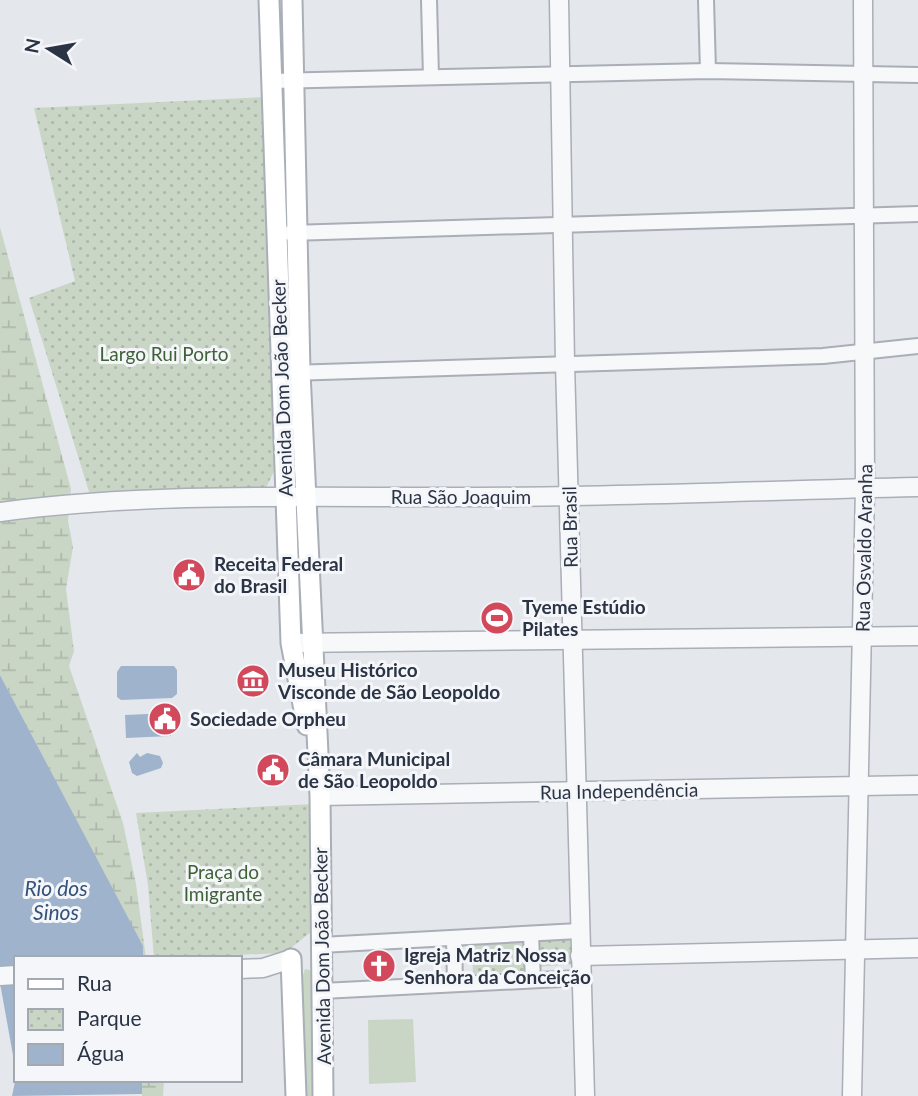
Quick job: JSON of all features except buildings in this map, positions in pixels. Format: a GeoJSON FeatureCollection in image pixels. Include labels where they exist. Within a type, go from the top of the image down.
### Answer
{"type":"FeatureCollection","features":[{"type":"Feature","properties":{"kind":"main road","name":"Avenida Dom João Becker"},"geometry":{"type":"LineString","coordinates":[[269,0],[271,81],[288,233]]}},
{"type":"Feature","properties":{"kind":"main road","name":"Avenida Dom João Becker"},"geometry":{"type":"LineString","coordinates":[[292,0],[294,82],[288,233],[290,373],[296,498],[313,642],[320,796],[323,1096]]}},
{"type":"Feature","properties":{"kind":"main road","name":"Avenida Dom João Becker"},"geometry":{"type":"LineString","coordinates":[[296,498],[291,643],[319,774]]}},
{"type":"Feature","properties":{"kind":"main road"},"geometry":{"type":"LineString","coordinates":[[291,959],[321,945]]}},
{"type":"Feature","properties":{"kind":"main road","name":"Avenida Dom João Becker"},"geometry":{"type":"LineString","coordinates":[[291,959],[296,1096]]}},
{"type":"Feature","properties":{"kind":"main road"},"geometry":{"type":"LineString","coordinates":[[291,959],[310,964],[316,969],[322,990]]}},
{"type":"Feature","properties":{"kind":"street"},"geometry":{"type":"LineString","coordinates":[[429,0],[431,77]]}},
{"type":"Feature","properties":{"kind":"street","name":"Rua Brasil"},"geometry":{"type":"LineString","coordinates":[[559,0],[575,792],[585,1096]]}},
{"type":"Feature","properties":{"kind":"street"},"geometry":{"type":"LineString","coordinates":[[706,0],[708,71]]}},
{"type":"Feature","properties":{"kind":"street","name":"Rua Osvaldo Aranha"},"geometry":{"type":"LineString","coordinates":[[852,1096],[865,488],[863,0]]}},
{"type":"Feature","properties":{"kind":"street"},"geometry":{"type":"LineString","coordinates":[[271,81],[708,71],[918,75]]}},
{"type":"Feature","properties":{"kind":"street"},"geometry":{"type":"LineString","coordinates":[[288,233],[918,214]]}},
{"type":"Feature","properties":{"kind":"street"},"geometry":{"type":"LineString","coordinates":[[290,373],[823,356],[918,346]]}},
{"type":"Feature","properties":{"kind":"street","name":"Rua São Joaquim"},"geometry":{"type":"LineString","coordinates":[[0,512],[60,504],[173,499],[569,497],[918,487]]}},
{"type":"Feature","properties":{"kind":"street"},"geometry":{"type":"LineString","coordinates":[[291,643],[918,636]]}},
{"type":"Feature","properties":{"kind":"street","name":"Rua Independência"},"geometry":{"type":"LineString","coordinates":[[320,796],[918,785]]}},
{"type":"Feature","properties":{"kind":"street"},"geometry":{"type":"LineString","coordinates":[[321,945],[579,931]]}},
{"type":"Feature","properties":{"kind":"street"},"geometry":{"type":"LineString","coordinates":[[531,934],[533,980]]}},
{"type":"Feature","properties":{"kind":"street"},"geometry":{"type":"LineString","coordinates":[[454,938],[455,984]]}},
{"type":"Feature","properties":{"kind":"street"},"geometry":{"type":"LineString","coordinates":[[580,956],[918,948]]}},
{"type":"Feature","properties":{"kind":"street"},"geometry":{"type":"LineString","coordinates":[[242,969],[263,968],[291,959]]}},
{"type":"Feature","properties":{"kind":"street"},"geometry":{"type":"LineString","coordinates":[[263,968],[293,987]]}},
{"type":"Feature","properties":{"kind":"street"},"geometry":{"type":"LineString","coordinates":[[322,990],[580,978]]}},
{"type":"Feature","properties":{"kind":"green space","name":"Largo Rui Porto"},"geometry":{"type":"Polygon","coordinates":[[[267,97],[278,444],[274,471],[265,490],[90,495],[29,298],[75,281],[34,108],[267,97]]]}},
{"type":"Feature","properties":{"kind":"green space"},"geometry":{"type":"Polygon","coordinates":[[[0,227],[71,489],[68,521],[73,547],[66,589],[74,651],[69,666],[123,823],[136,884],[146,956],[143,956],[142,946],[0,675],[0,227]]]}},
{"type":"Feature","properties":{"kind":"green space","name":"Praça do Imigrante"},"geometry":{"type":"Polygon","coordinates":[[[314,804],[318,926],[285,953],[154,956],[148,885],[136,813],[314,804]]]}},
{"type":"Feature","properties":{"kind":"green space"},"geometry":{"type":"Polygon","coordinates":[[[576,938],[578,964],[535,967],[534,941],[576,938]]]}},
{"type":"Feature","properties":{"kind":"green space"},"geometry":{"type":"Polygon","coordinates":[[[526,940],[528,971],[473,974],[472,943],[526,940]]]}},
{"type":"Feature","properties":{"kind":"green space"},"geometry":{"type":"Polygon","coordinates":[[[305,969],[313,971],[318,1096],[304,1096],[302,979],[305,969]]]}},
{"type":"Feature","properties":{"kind":"green space"},"geometry":{"type":"Polygon","coordinates":[[[413,1019],[416,1082],[369,1084],[368,1020],[413,1019]]]}},
{"type":"Feature","properties":{"kind":"green space"},"geometry":{"type":"Polygon","coordinates":[[[142,1082],[164,1082],[163,1096],[142,1096],[142,1082]]]}},
{"type":"Feature","properties":{"kind":"water"},"geometry":{"type":"Polygon","coordinates":[[[121,666],[174,666],[177,670],[177,694],[172,698],[121,700],[117,697],[117,672],[121,666]]]}},
{"type":"Feature","properties":{"kind":"water","name":"Rio dos Sinos"},"geometry":{"type":"Polygon","coordinates":[[[0,675],[143,946],[143,956],[14,956],[14,1061],[0,983],[0,675]]]}},
{"type":"Feature","properties":{"kind":"water"},"geometry":{"type":"Polygon","coordinates":[[[170,713],[171,736],[126,738],[125,715],[170,713]]]}},
{"type":"Feature","properties":{"kind":"water"},"geometry":{"type":"Polygon","coordinates":[[[137,753],[140,757],[147,753],[160,756],[163,763],[161,768],[137,776],[132,773],[129,762],[137,753]]]}},
{"type":"Feature","properties":{"kind":"water"},"geometry":{"type":"Polygon","coordinates":[[[15,1082],[142,1082],[142,1094],[12,1096],[15,1082]]]}},
{"type":"Feature","properties":{"kind":"place","name":"Receita Federal do Brasil"},"geometry":{"type":"Point","coordinates":[189,575]}},
{"type":"Feature","properties":{"kind":"place","name":"Tyeme Estúdio Pilates"},"geometry":{"type":"Point","coordinates":[497,618]}},
{"type":"Feature","properties":{"kind":"place","name":"Museu Histórico Visconde de São Leopoldo"},"geometry":{"type":"Point","coordinates":[253,681]}},
{"type":"Feature","properties":{"kind":"place","name":"Sociedade Orpheu"},"geometry":{"type":"Point","coordinates":[165,719]}},
{"type":"Feature","properties":{"kind":"place","name":"Câmara Municipal de São Leopoldo"},"geometry":{"type":"Point","coordinates":[273,770]}},
{"type":"Feature","properties":{"kind":"place","name":"Igreja Matriz Nossa Senhora da Conceição"},"geometry":{"type":"Point","coordinates":[379,966]}}]}
